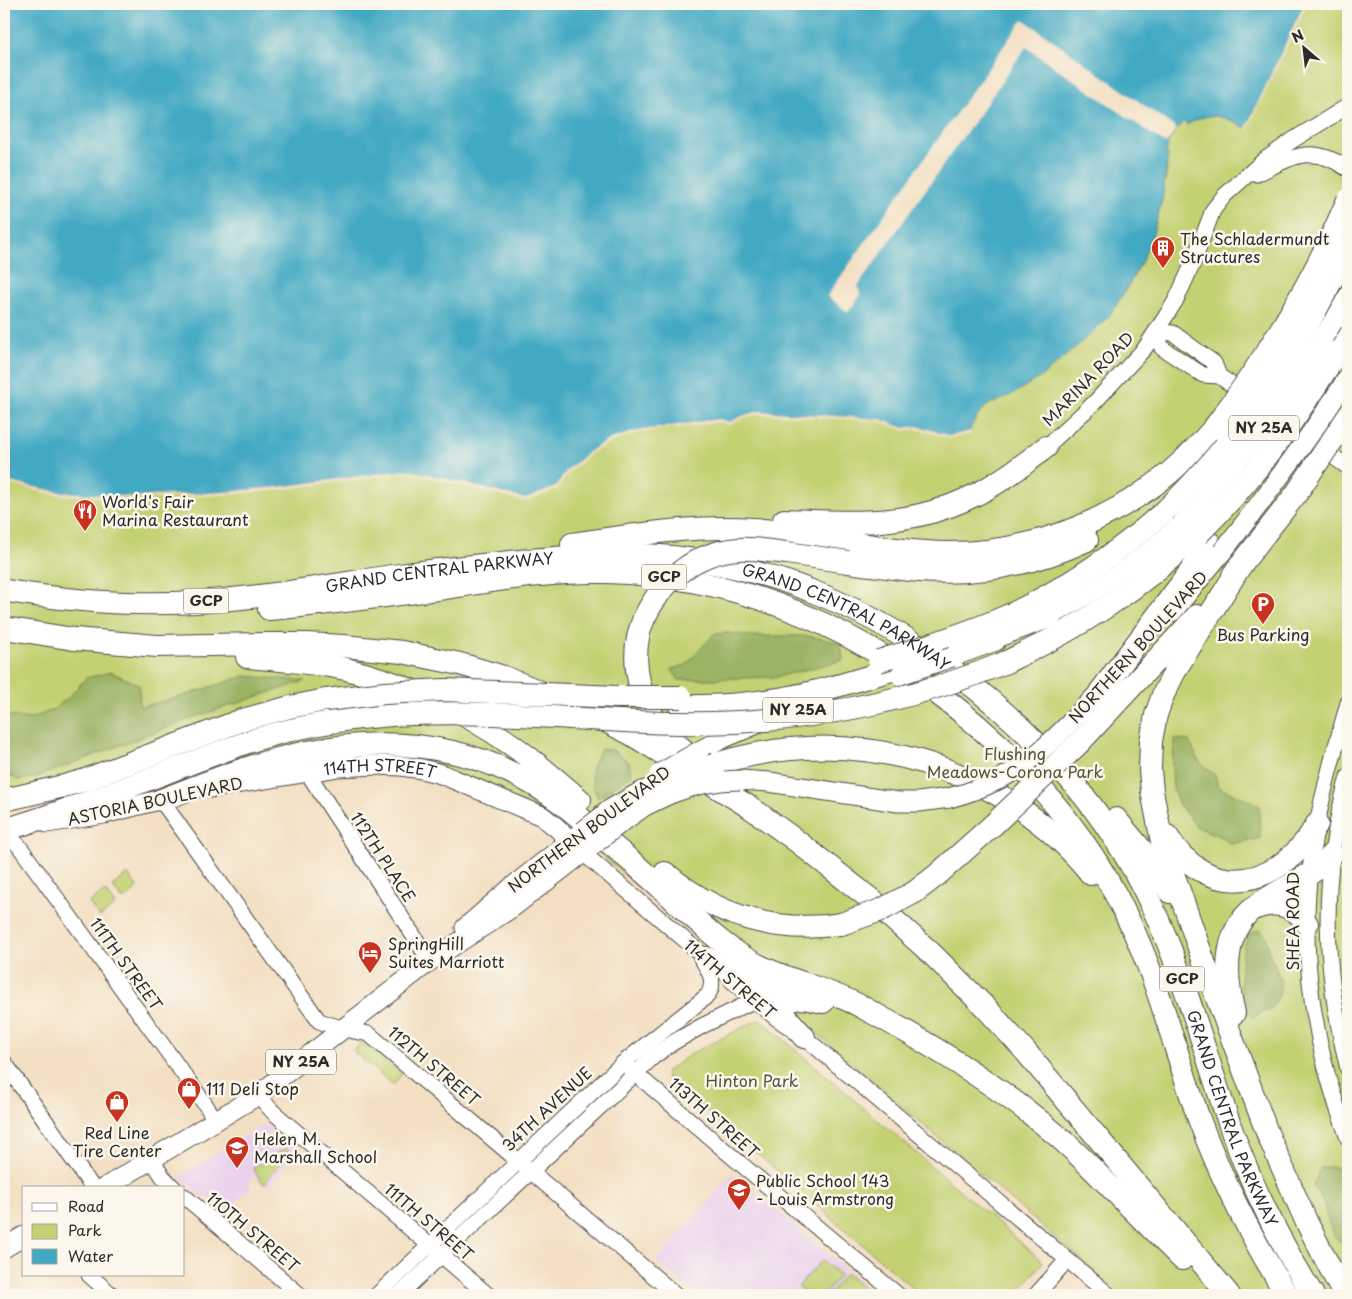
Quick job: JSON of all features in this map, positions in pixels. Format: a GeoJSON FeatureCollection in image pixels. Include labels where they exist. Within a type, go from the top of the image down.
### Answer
{"type":"FeatureCollection","features":[{"type":"Feature","properties":{"kind":"highway"},"geometry":{"type":"LineString","coordinates":[[1181,523],[1154,485],[1202,442],[1244,387],[1282,329],[1321,260],[1348,200]]}},
{"type":"Feature","properties":{"kind":"highway"},"geometry":{"type":"LineString","coordinates":[[1100,692],[1181,523],[1189,488],[1215,459],[1262,396],[1314,314],[1348,247]]}},
{"type":"Feature","properties":{"kind":"highway"},"geometry":{"type":"LineString","coordinates":[[944,651],[997,620],[1054,592],[1103,562],[1131,540],[1181,523],[1279,452],[1309,404],[1340,336]]}},
{"type":"Feature","properties":{"kind":"highway"},"geometry":{"type":"LineString","coordinates":[[1296,494],[1348,417]]}},
{"type":"Feature","properties":{"kind":"highway"},"geometry":{"type":"LineString","coordinates":[[640,869],[687,904],[715,918],[736,925],[764,930],[789,932],[841,924],[881,910],[915,892],[994,824],[1073,734],[1176,640],[1242,565],[1348,426]]}},
{"type":"Feature","properties":{"kind":"highway"},"geometry":{"type":"LineString","coordinates":[[404,574],[551,547],[693,525],[756,520],[869,522],[917,516],[946,508],[983,491],[1009,476],[1046,447]]}},
{"type":"Feature","properties":{"kind":"highway"},"geometry":{"type":"LineString","coordinates":[[611,538],[687,530],[742,528],[923,552],[975,552],[1016,546],[1061,534],[1096,520],[1181,523]]}},
{"type":"Feature","properties":{"kind":"highway"},"geometry":{"type":"LineString","coordinates":[[751,808],[673,741],[657,723],[639,685],[636,653],[638,635],[644,618],[659,592],[677,574],[696,561],[721,552],[736,549],[755,549],[920,571],[979,570],[1008,566],[1046,556],[1089,539],[1117,524],[1181,523]]}},
{"type":"Feature","properties":{"kind":"highway"},"geometry":{"type":"LineString","coordinates":[[4,830],[80,805],[257,739],[328,722],[413,714],[465,713],[679,723],[758,721],[816,714],[892,700],[948,685],[1004,664],[1056,638],[1105,609],[1152,575],[1181,523]]}},
{"type":"Feature","properties":{"kind":"highway","name":"GRAND CENTRAL PARKWAY"},"geometry":{"type":"LineString","coordinates":[[5,591],[60,599],[108,603],[194,602],[270,595],[404,574],[482,565],[594,555],[633,555],[672,557],[768,576],[806,588],[860,612],[921,648],[989,699],[1034,740],[1073,782],[1109,830],[1139,880],[1157,915],[1172,951],[1248,1172],[1277,1234],[1313,1295]]}},
{"type":"Feature","properties":{"kind":"highway"},"geometry":{"type":"LineString","coordinates":[[1242,565],[1176,669],[1162,699],[1155,722],[1151,748],[1150,777],[1154,806],[1162,842],[1211,982],[1278,1158],[1316,1242],[1344,1295]]}},
{"type":"Feature","properties":{"kind":"highway","name":"GRAND CENTRAL PARKWAY"},"geometry":{"type":"LineString","coordinates":[[5,591],[117,608],[175,612],[232,612],[377,597],[537,575],[605,572],[680,579],[726,589],[764,600],[828,625],[907,671],[974,722],[1045,791],[1091,853],[1112,886],[1130,921],[1152,976],[1194,1105],[1215,1160],[1249,1230],[1287,1295]]}},
{"type":"Feature","properties":{"kind":"highway"},"geometry":{"type":"LineString","coordinates":[[4,800],[85,780],[249,718],[326,700],[385,692],[466,690],[618,697],[680,702],[774,688],[826,677],[890,669],[998,636],[1051,616]]}},
{"type":"Feature","properties":{"kind":"highway"},"geometry":{"type":"LineString","coordinates":[[4,628],[74,640],[157,646],[303,663],[344,669],[372,676],[412,691],[457,712],[510,744],[554,778],[669,877],[701,899],[738,916],[775,925],[808,927],[841,924]]}},
{"type":"Feature","properties":{"kind":"highway"},"geometry":{"type":"LineString","coordinates":[[157,646],[266,644],[344,646],[402,652],[504,677],[584,710],[624,730],[751,808],[798,842],[860,890],[925,948],[960,981],[1026,1052],[1229,1295]]}},
{"type":"Feature","properties":{"kind":"highway"},"geometry":{"type":"LineString","coordinates":[[989,699],[1022,722],[1054,750],[1136,842],[1172,895],[1211,982]]}},
{"type":"Feature","properties":{"kind":"highway"},"geometry":{"type":"LineString","coordinates":[[161,800],[273,760],[303,753],[368,744],[418,746],[446,750],[475,758],[525,779],[567,807],[714,935],[746,959],[848,1001],[885,1020],[954,1060],[1023,1109],[1053,1132],[1091,1167],[1217,1295]]}},
{"type":"Feature","properties":{"kind":"highway"},"geometry":{"type":"LineString","coordinates":[[612,819],[636,796],[665,784],[707,758],[750,755],[806,747],[845,748],[906,757],[962,776],[993,792],[1025,812],[1055,836],[1074,854],[1092,876],[1134,942],[1152,976]]}},
{"type":"Feature","properties":{"kind":"highway"},"geometry":{"type":"LineString","coordinates":[[1154,806],[1166,835],[1183,858],[1201,871],[1227,878],[1250,878],[1267,874],[1300,849],[1317,824]]}},
{"type":"Feature","properties":{"kind":"highway"},"geometry":{"type":"LineString","coordinates":[[1259,1108],[1228,985],[1232,944],[1237,928],[1249,912],[1309,874],[1324,863],[1332,854]]}},
{"type":"Feature","properties":{"kind":"highway"},"geometry":{"type":"LineString","coordinates":[[1249,912],[1266,905],[1276,904],[1297,912],[1307,924]]}},
{"type":"Feature","properties":{"kind":"highway"},"geometry":{"type":"LineString","coordinates":[[699,952],[760,987],[782,994],[839,1005],[885,1020]]}},
{"type":"Feature","properties":{"kind":"highway"},"geometry":{"type":"LineString","coordinates":[[755,1000],[766,996],[782,994]]}},
{"type":"Feature","properties":{"kind":"highway"},"geometry":{"type":"LineString","coordinates":[[804,1037],[787,1018],[783,1009],[785,1004],[791,1000],[806,998]]}},
{"type":"Feature","properties":{"kind":"highway"},"geometry":{"type":"LineString","coordinates":[[1290,1185],[1329,1252],[1338,1260],[1348,1265]]}},
{"type":"Feature","properties":{"kind":"main road","name":"NY 25A"},"geometry":{"type":"LineString","coordinates":[[1051,616],[1085,597],[1148,552],[1181,523],[1219,485],[1255,440],[1289,392],[1340,336],[1348,296]]}},
{"type":"Feature","properties":{"kind":"main road","name":"NY 25A"},"geometry":{"type":"LineString","coordinates":[[1181,523],[1266,495],[1301,448],[1348,377]]}},
{"type":"Feature","properties":{"kind":"main road","name":"NY 25A"},"geometry":{"type":"LineString","coordinates":[[707,758],[724,738],[890,669]]}},
{"type":"Feature","properties":{"kind":"main road","name":"NORTHERN BOULEVARD"},"geometry":{"type":"LineString","coordinates":[[665,784],[692,786],[740,780],[769,782],[898,802],[919,802],[949,798],[978,790],[995,782],[1073,734],[1100,692]]}},
{"type":"Feature","properties":{"kind":"main road","name":"114TH STREET"},"geometry":{"type":"LineString","coordinates":[[306,772],[339,767],[376,765],[408,766],[428,770],[536,813],[583,841]]}},
{"type":"Feature","properties":{"kind":"main road","name":"ASTORIA BOULEVARD"},"geometry":{"type":"LineString","coordinates":[[4,830],[87,818],[229,785],[306,772]]}},
{"type":"Feature","properties":{"kind":"main road","name":"NORTHERN BOULEVARD"},"geometry":{"type":"LineString","coordinates":[[107,1186],[258,1095],[430,961],[497,899],[612,819]]}},
{"type":"Feature","properties":{"kind":"main road"},"geometry":{"type":"LineString","coordinates":[[4,1248],[22,1237]]}},
{"type":"Feature","properties":{"kind":"street","name":"MARINA ROAD"},"geometry":{"type":"LineString","coordinates":[[1046,447],[1113,384],[1156,332],[1185,282],[1214,210],[1224,196],[1276,151],[1348,106]]}},
{"type":"Feature","properties":{"kind":"street","name":"MARINA ROAD"},"geometry":{"type":"LineString","coordinates":[[1242,181],[1289,159],[1304,155],[1320,155],[1336,161],[1348,169]]}},
{"type":"Feature","properties":{"kind":"street"},"geometry":{"type":"LineString","coordinates":[[1156,332],[1173,333],[1214,363],[1219,376],[1348,466]]}},
{"type":"Feature","properties":{"kind":"street","name":"SHEA ROAD"},"geometry":{"type":"LineString","coordinates":[[1348,703],[1326,781],[1317,824],[1309,874],[1307,924],[1309,971],[1318,1029],[1326,1068],[1348,1138]]}},
{"type":"Feature","properties":{"kind":"street","name":"112TH PLACE"},"geometry":{"type":"LineString","coordinates":[[306,772],[430,961]]}},
{"type":"Feature","properties":{"kind":"street"},"geometry":{"type":"LineString","coordinates":[[1348,777],[1332,854],[1327,914],[1329,956],[1337,1015],[1348,1069]]}},
{"type":"Feature","properties":{"kind":"street","name":"112TH STREET"},"geometry":{"type":"LineString","coordinates":[[161,800],[319,1021],[369,1034],[676,1295]]}},
{"type":"Feature","properties":{"kind":"street","name":"111TH STREET"},"geometry":{"type":"LineString","coordinates":[[4,830],[20,846],[216,1121]]}},
{"type":"Feature","properties":{"kind":"street","name":"114TH STREET"},"geometry":{"type":"LineString","coordinates":[[583,841],[699,952],[780,1021],[804,1037],[1109,1295]]}},
{"type":"Feature","properties":{"kind":"street","name":"34TH AVENUE"},"geometry":{"type":"LineString","coordinates":[[377,1295],[623,1063],[705,998],[710,992],[712,982],[710,973],[699,952]]}},
{"type":"Feature","properties":{"kind":"street","name":"34TH AVENUE"},"geometry":{"type":"LineString","coordinates":[[399,1295],[654,1057],[686,1034],[755,1000]]}},
{"type":"Feature","properties":{"kind":"street"},"geometry":{"type":"LineString","coordinates":[[4,1062],[92,1186]]}},
{"type":"Feature","properties":{"kind":"street","name":"113TH STREET"},"geometry":{"type":"LineString","coordinates":[[623,1063],[728,1154],[898,1295]]}},
{"type":"Feature","properties":{"kind":"street","name":"111TH STREET"},"geometry":{"type":"LineString","coordinates":[[258,1095],[273,1112],[488,1295]]}},
{"type":"Feature","properties":{"kind":"street"},"geometry":{"type":"LineString","coordinates":[[152,1160],[163,1177],[172,1186]]}},
{"type":"Feature","properties":{"kind":"street","name":"110TH STREET"},"geometry":{"type":"LineString","coordinates":[[185,1197],[300,1295]]}},
{"type":"Feature","properties":{"kind":"street"},"geometry":{"type":"LineString","coordinates":[[1036,1295],[1067,1260]]}},
{"type":"Feature","properties":{"kind":"street"},"geometry":{"type":"LineString","coordinates":[[90,1276],[112,1295]]}},
{"type":"Feature","properties":{"kind":"shaded area","name":"Helen M. Marshall School"},"geometry":{"type":"Polygon","coordinates":[[[265,1124],[298,1152],[267,1187],[253,1176],[248,1182],[251,1186],[227,1214],[207,1196],[204,1198],[179,1176],[265,1124]]]}},
{"type":"Feature","properties":{"kind":"shaded area","name":"Public School 143 - Louis Armstrong"},"geometry":{"type":"Polygon","coordinates":[[[733,1173],[875,1295],[696,1295],[656,1262],[733,1173]]]}},
{"type":"Feature","properties":{"kind":"green space","name":"Flushing Meadows-Corona Park"},"geometry":{"type":"Polygon","coordinates":[[[1304,4],[1348,4],[1348,1295],[1122,1295],[799,1017],[724,961],[559,818],[421,760],[70,814],[4,783],[4,436],[708,390],[970,430],[973,422],[985,407],[1109,316],[1142,261],[1153,233],[1162,200],[1167,171],[1166,144],[1184,122],[1187,125],[1203,117],[1217,116],[1246,127],[1304,4]]]}},
{"type":"Feature","properties":{"kind":"green space"},"geometry":{"type":"Polygon","coordinates":[[[728,633],[749,636],[809,636],[841,643],[843,660],[777,677],[679,680],[671,669],[686,665],[714,634],[728,633]]]}},
{"type":"Feature","properties":{"kind":"green space"},"geometry":{"type":"Polygon","coordinates":[[[111,672],[139,685],[140,707],[180,697],[245,676],[305,681],[195,717],[34,778],[18,780],[4,772],[4,715],[29,719],[53,710],[69,697],[86,678],[111,672]]]}},
{"type":"Feature","properties":{"kind":"green space"},"geometry":{"type":"Polygon","coordinates":[[[1175,739],[1189,741],[1200,763],[1215,775],[1218,787],[1259,805],[1260,838],[1232,844],[1219,836],[1197,827],[1179,805],[1173,788],[1172,763],[1175,739]]]}},
{"type":"Feature","properties":{"kind":"green space"},"geometry":{"type":"Polygon","coordinates":[[[601,749],[612,750],[629,762],[631,775],[598,798],[591,773],[601,749]]]}},
{"type":"Feature","properties":{"kind":"green space"},"geometry":{"type":"Polygon","coordinates":[[[128,874],[138,888],[123,900],[112,886],[128,874]]]}},
{"type":"Feature","properties":{"kind":"green space"},"geometry":{"type":"Polygon","coordinates":[[[105,891],[115,905],[100,917],[89,903],[105,891]]]}},
{"type":"Feature","properties":{"kind":"green space"},"geometry":{"type":"Polygon","coordinates":[[[1261,930],[1266,937],[1268,950],[1281,980],[1279,996],[1271,1009],[1253,1017],[1243,1007],[1241,990],[1242,957],[1248,938],[1253,932],[1261,930]]]}},
{"type":"Feature","properties":{"kind":"green space","name":"Hinton Park"},"geometry":{"type":"Polygon","coordinates":[[[760,1019],[1043,1262],[1015,1295],[921,1295],[754,1151],[667,1079],[666,1072],[692,1053],[760,1019]]]}},
{"type":"Feature","properties":{"kind":"green space"},"geometry":{"type":"Polygon","coordinates":[[[362,1041],[402,1074],[393,1085],[353,1051],[362,1041]]]}},
{"type":"Feature","properties":{"kind":"green space"},"geometry":{"type":"Polygon","coordinates":[[[286,1148],[289,1153],[264,1184],[253,1168],[286,1148]]]}},
{"type":"Feature","properties":{"kind":"green space"},"geometry":{"type":"Polygon","coordinates":[[[1321,1167],[1335,1167],[1341,1172],[1342,1183],[1348,1196],[1348,1245],[1344,1245],[1332,1231],[1322,1201],[1313,1186],[1321,1167]]]}},
{"type":"Feature","properties":{"kind":"green space"},"geometry":{"type":"Polygon","coordinates":[[[822,1260],[840,1275],[823,1295],[807,1295],[798,1287],[822,1260]]]}},
{"type":"Feature","properties":{"kind":"green space"},"geometry":{"type":"Polygon","coordinates":[[[846,1273],[871,1295],[828,1294],[846,1273]]]}},
{"type":"Feature","properties":{"kind":"water"},"geometry":{"type":"Polygon","coordinates":[[[4,4],[1304,4],[1246,128],[1231,120],[1217,116],[1203,117],[1187,125],[1184,122],[1167,144],[1166,154],[1168,155],[1162,200],[1153,233],[1142,261],[1109,316],[1044,375],[1011,395],[988,405],[976,418],[971,431],[950,436],[917,426],[904,428],[880,419],[759,411],[742,416],[730,423],[719,419],[637,431],[591,450],[567,470],[556,487],[525,499],[407,470],[279,487],[137,497],[59,492],[4,481],[4,4]]]}},
{"type":"Feature","properties":{"kind":"pier"},"geometry":{"type":"Polygon","coordinates":[[[1304,4],[1307,4],[1247,130],[1246,128],[1304,4]]]}},
{"type":"Feature","properties":{"kind":"pier"},"geometry":{"type":"Polygon","coordinates":[[[1023,19],[1177,129],[1166,144],[1026,47],[858,286],[860,296],[848,312],[827,296],[1023,19]]]}},
{"type":"Feature","properties":{"kind":"pier"},"geometry":{"type":"Polygon","coordinates":[[[759,411],[880,419],[904,428],[917,426],[950,436],[971,431],[971,434],[950,438],[917,429],[903,430],[880,421],[759,414],[743,418],[730,425],[719,422],[637,433],[612,442],[592,452],[569,472],[557,489],[525,502],[407,472],[279,490],[225,495],[137,499],[58,495],[4,483],[4,481],[59,492],[137,497],[279,487],[407,470],[525,499],[556,487],[567,470],[591,450],[611,439],[637,431],[719,419],[730,422],[759,411]]]}},
{"type":"Feature","properties":{"kind":"place","name":"The Schladermundt Structures"},"geometry":{"type":"Point","coordinates":[1163,269]}},
{"type":"Feature","properties":{"kind":"place","name":"World's Fair Marina Restaurant"},"geometry":{"type":"Point","coordinates":[85,532]}},
{"type":"Feature","properties":{"kind":"place","name":"Bus Parking"},"geometry":{"type":"Point","coordinates":[1263,625]}},
{"type":"Feature","properties":{"kind":"place","name":"SpringHill Suites Marriott"},"geometry":{"type":"Point","coordinates":[370,974]}},
{"type":"Feature","properties":{"kind":"place","name":"111 Deli Stop"},"geometry":{"type":"Point","coordinates":[189,1110]}},
{"type":"Feature","properties":{"kind":"place","name":"Red Line Tire Center"},"geometry":{"type":"Point","coordinates":[117,1123]}},
{"type":"Feature","properties":{"kind":"place","name":"Helen M. Marshall School"},"geometry":{"type":"Point","coordinates":[237,1169]}},
{"type":"Feature","properties":{"kind":"place","name":"Public School 143 - Louis Armstrong"},"geometry":{"type":"Point","coordinates":[739,1211]}}]}
